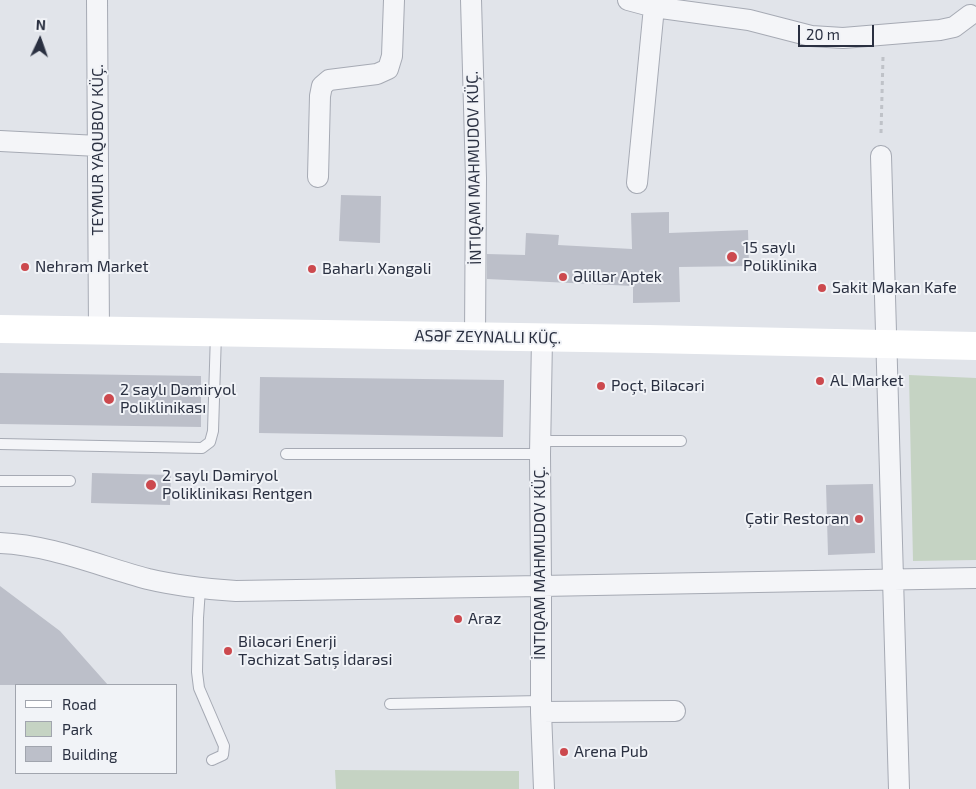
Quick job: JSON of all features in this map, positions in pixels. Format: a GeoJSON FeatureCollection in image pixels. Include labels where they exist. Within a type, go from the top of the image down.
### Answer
{"type":"FeatureCollection","features":[{"type":"Feature","properties":{"kind":"main road"},"geometry":{"type":"LineString","coordinates":[[0,329],[976,346]]}},
{"type":"Feature","properties":{"kind":"street","name":"TEYMUR YAQUBOV KÜÇ."},"geometry":{"type":"LineString","coordinates":[[97,0],[99,331]]}},
{"type":"Feature","properties":{"kind":"street"},"geometry":{"type":"LineString","coordinates":[[318,177],[320,96],[322,86],[329,80],[377,74],[388,69],[392,56],[394,0]]}},
{"type":"Feature","properties":{"kind":"street","name":"İNTIQAM MAHMUDOV KÜÇ."},"geometry":{"type":"LineString","coordinates":[[471,0],[476,178],[475,336]]}},
{"type":"Feature","properties":{"kind":"street"},"geometry":{"type":"LineString","coordinates":[[628,0],[654,6],[749,20],[811,36],[844,38],[940,30],[954,27],[970,12]]}},
{"type":"Feature","properties":{"kind":"street"},"geometry":{"type":"LineString","coordinates":[[637,184],[654,6]]}},
{"type":"Feature","properties":{"kind":"street"},"geometry":{"type":"LineString","coordinates":[[0,141],[98,146]]}},
{"type":"Feature","properties":{"kind":"street"},"geometry":{"type":"LineString","coordinates":[[881,156],[899,789]]}},
{"type":"Feature","properties":{"kind":"street","name":"İNTIQAM MAHMUDOV KÜÇ."},"geometry":{"type":"LineString","coordinates":[[542,338],[540,448],[541,706],[544,789]]}},
{"type":"Feature","properties":{"kind":"street"},"geometry":{"type":"LineString","coordinates":[[0,543],[46,549],[149,579],[200,589],[244,591],[976,578]]}},
{"type":"Feature","properties":{"kind":"street"},"geometry":{"type":"LineString","coordinates":[[541,706],[675,711]]}},
{"type":"Feature","properties":{"kind":"lane"},"geometry":{"type":"LineString","coordinates":[[0,444],[202,448],[210,442],[213,431],[216,332]]}},
{"type":"Feature","properties":{"kind":"lane"},"geometry":{"type":"LineString","coordinates":[[286,454],[540,448],[681,441]]}},
{"type":"Feature","properties":{"kind":"lane"},"geometry":{"type":"LineString","coordinates":[[0,480],[70,480]]}},
{"type":"Feature","properties":{"kind":"lane"},"geometry":{"type":"LineString","coordinates":[[200,589],[197,672],[199,688],[224,746],[223,755],[212,760]]}},
{"type":"Feature","properties":{"kind":"lane"},"geometry":{"type":"LineString","coordinates":[[390,704],[541,706]]}},
{"type":"Feature","properties":{"kind":"path"},"geometry":{"type":"LineString","coordinates":[[881,156],[883,36]]}},
{"type":"Feature","properties":{"kind":"green space"},"geometry":{"type":"Polygon","coordinates":[[[909,375],[976,378],[976,560],[913,561],[909,375]]]}},
{"type":"Feature","properties":{"kind":"green space"},"geometry":{"type":"Polygon","coordinates":[[[335,770],[519,771],[519,789],[336,789],[335,770]]]}},
{"type":"Feature","properties":{"kind":"building"},"geometry":{"type":"Polygon","coordinates":[[[341,195],[381,196],[380,243],[339,241],[341,195]]]}},
{"type":"Feature","properties":{"kind":"building"},"geometry":{"type":"Polygon","coordinates":[[[669,212],[669,233],[748,230],[749,266],[679,267],[680,302],[633,303],[633,286],[487,279],[487,254],[525,255],[526,233],[559,235],[558,245],[632,249],[631,213],[669,212]]]}},
{"type":"Feature","properties":{"kind":"building"},"geometry":{"type":"Polygon","coordinates":[[[0,373],[201,376],[201,427],[0,424],[0,373]]]}},
{"type":"Feature","properties":{"kind":"building"},"geometry":{"type":"Polygon","coordinates":[[[260,377],[504,380],[503,437],[259,433],[260,377]]]}},
{"type":"Feature","properties":{"kind":"building"},"geometry":{"type":"Polygon","coordinates":[[[92,473],[171,475],[170,505],[91,503],[92,473]]]}},
{"type":"Feature","properties":{"kind":"building"},"geometry":{"type":"Polygon","coordinates":[[[873,484],[875,553],[828,555],[826,485],[873,484]]]}},
{"type":"Feature","properties":{"kind":"building"},"geometry":{"type":"Polygon","coordinates":[[[0,586],[60,631],[107,684],[15,684],[0,685],[0,586]]]}},
{"type":"Feature","properties":{"kind":"place","name":"15 saylı Poliklinika"},"geometry":{"type":"Point","coordinates":[732,257]}},
{"type":"Feature","properties":{"kind":"place","name":"Nehrəm Market"},"geometry":{"type":"Point","coordinates":[25,267]}},
{"type":"Feature","properties":{"kind":"place","name":"Baharlı Xəngəli"},"geometry":{"type":"Point","coordinates":[312,269]}},
{"type":"Feature","properties":{"kind":"place","name":"Əlillər Aptek"},"geometry":{"type":"Point","coordinates":[563,277]}},
{"type":"Feature","properties":{"kind":"place","name":"Sakit Məkan Kafe"},"geometry":{"type":"Point","coordinates":[822,288]}},
{"type":"Feature","properties":{"kind":"place","name":"AL Market"},"geometry":{"type":"Point","coordinates":[820,381]}},
{"type":"Feature","properties":{"kind":"place","name":"Poçt, Biləcəri"},"geometry":{"type":"Point","coordinates":[601,386]}},
{"type":"Feature","properties":{"kind":"place","name":"2 saylı Dəmiryol Poliklinikası"},"geometry":{"type":"Point","coordinates":[109,399]}},
{"type":"Feature","properties":{"kind":"place","name":"2 saylı Dəmiryol Poliklinikası Rentgen"},"geometry":{"type":"Point","coordinates":[151,485]}},
{"type":"Feature","properties":{"kind":"place","name":"Çətir Restoran"},"geometry":{"type":"Point","coordinates":[859,519]}},
{"type":"Feature","properties":{"kind":"place","name":"Araz"},"geometry":{"type":"Point","coordinates":[458,619]}},
{"type":"Feature","properties":{"kind":"place","name":"Biləcəri Enerji Təchizat Satış İdarəsi"},"geometry":{"type":"Point","coordinates":[228,651]}},
{"type":"Feature","properties":{"kind":"place","name":"Arena Pub"},"geometry":{"type":"Point","coordinates":[564,752]}}]}
